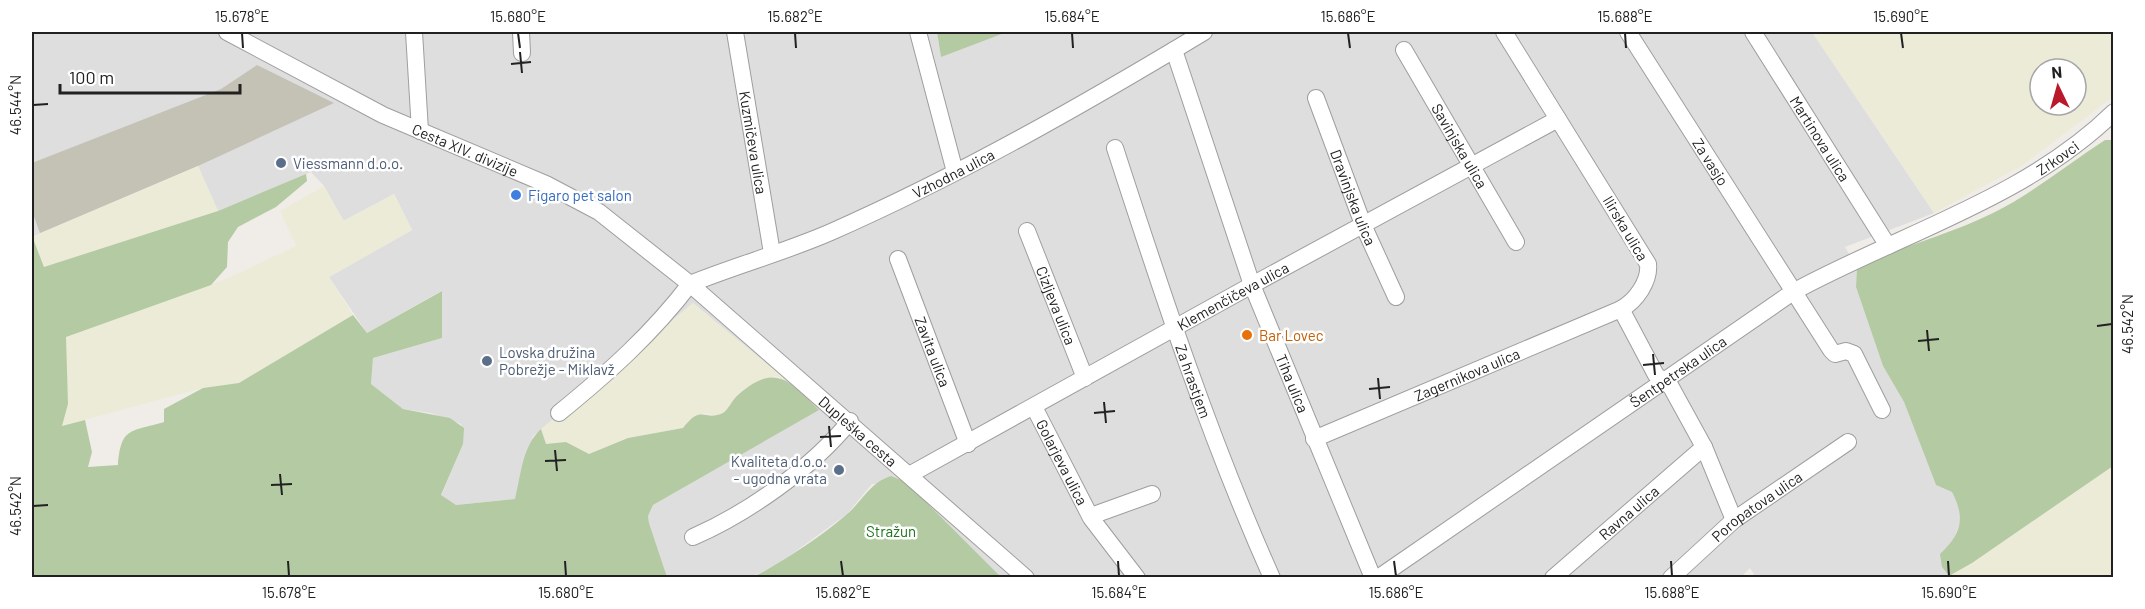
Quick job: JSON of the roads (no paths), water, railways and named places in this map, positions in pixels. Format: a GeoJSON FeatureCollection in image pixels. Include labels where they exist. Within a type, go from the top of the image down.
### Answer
{"type":"FeatureCollection","features":[{"type":"Feature","properties":{"kind":"street","name":"Cesta XIV. divizije"},"geometry":{"type":"LineString","coordinates":[[227,32],[333,90],[420,131],[515,170],[580,200],[617,224],[690,284]]}},
{"type":"Feature","properties":{"kind":"street"},"geometry":{"type":"LineString","coordinates":[[414,32],[420,131]]}},
{"type":"Feature","properties":{"kind":"street"},"geometry":{"type":"LineString","coordinates":[[521,32],[522,53]]}},
{"type":"Feature","properties":{"kind":"street","name":"Kuzmičeva ulica"},"geometry":{"type":"LineString","coordinates":[[735,32],[772,253]]}},
{"type":"Feature","properties":{"kind":"street"},"geometry":{"type":"LineString","coordinates":[[918,32],[955,172]]}},
{"type":"Feature","properties":{"kind":"street","name":"Vzhodna ulica"},"geometry":{"type":"LineString","coordinates":[[690,284],[830,232],[955,172],[1068,112],[1204,32]]}},
{"type":"Feature","properties":{"kind":"street","name":"Ilirska ulica"},"geometry":{"type":"LineString","coordinates":[[1504,32],[1648,264],[1646,277],[1633,303],[1621,309]]}},
{"type":"Feature","properties":{"kind":"street","name":"Za vasjo"},"geometry":{"type":"LineString","coordinates":[[1628,32],[1834,354],[1846,351],[1854,354],[1882,410]]}},
{"type":"Feature","properties":{"kind":"street","name":"Martinova ulica"},"geometry":{"type":"LineString","coordinates":[[1753,32],[1888,246]]}},
{"type":"Feature","properties":{"kind":"street","name":"Tiha ulica"},"geometry":{"type":"LineString","coordinates":[[1174,50],[1252,285],[1373,578]]}},
{"type":"Feature","properties":{"kind":"street","name":"Savinjska ulica"},"geometry":{"type":"LineString","coordinates":[[1404,50],[1516,242]]}},
{"type":"Feature","properties":{"kind":"street","name":"Dravinjska ulica"},"geometry":{"type":"LineString","coordinates":[[1316,98],[1364,227],[1396,297]]}},
{"type":"Feature","properties":{"kind":"street","name":"Zrkovci"},"geometry":{"type":"LineString","coordinates":[[1996,193],[2050,161],[2114,112]]}},
{"type":"Feature","properties":{"kind":"street","name":"Klemenčičeva ulica"},"geometry":{"type":"LineString","coordinates":[[909,475],[1558,119]]}},
{"type":"Feature","properties":{"kind":"street","name":"Za hrastjem"},"geometry":{"type":"LineString","coordinates":[[1115,148],[1174,328],[1231,486],[1272,578]]}},
{"type":"Feature","properties":{"kind":"street","name":"Šentpetrska ulica"},"geometry":{"type":"LineString","coordinates":[[1378,578],[1794,292],[1849,262],[1925,231],[1996,193]]}},
{"type":"Feature","properties":{"kind":"street","name":"Cizljeva ulica"},"geometry":{"type":"LineString","coordinates":[[1027,231],[1085,378]]}},
{"type":"Feature","properties":{"kind":"street","name":"Zavita ulica"},"geometry":{"type":"LineString","coordinates":[[898,259],[968,444]]}},
{"type":"Feature","properties":{"kind":"street"},"geometry":{"type":"LineString","coordinates":[[559,413],[612,370],[666,315],[690,284]]}},
{"type":"Feature","properties":{"kind":"street","name":"Dupleška cesta"},"geometry":{"type":"LineString","coordinates":[[690,284],[850,421],[1026,578]]}},
{"type":"Feature","properties":{"kind":"street"},"geometry":{"type":"LineString","coordinates":[[1621,309],[1656,375],[1671,387],[1704,447],[1734,520]]}},
{"type":"Feature","properties":{"kind":"street","name":"Zagernikova ulica"},"geometry":{"type":"LineString","coordinates":[[1314,439],[1621,309]]}},
{"type":"Feature","properties":{"kind":"street","name":"Golarjeva ulica"},"geometry":{"type":"LineString","coordinates":[[1034,407],[1091,516],[1137,578]]}},
{"type":"Feature","properties":{"kind":"street"},"geometry":{"type":"LineString","coordinates":[[693,537],[716,527],[786,481],[813,460],[850,421]]}},
{"type":"Feature","properties":{"kind":"street","name":"Poropatova ulica"},"geometry":{"type":"LineString","coordinates":[[1671,578],[1734,520],[1848,442]]}},
{"type":"Feature","properties":{"kind":"street","name":"Ravna ulica"},"geometry":{"type":"LineString","coordinates":[[1553,578],[1704,447]]}},
{"type":"Feature","properties":{"kind":"street","name":"Golarjeva ulica"},"geometry":{"type":"LineString","coordinates":[[1091,516],[1152,494]]}},
{"type":"Feature","properties":{"kind":"place","name":"Viessmann d.o.o."},"geometry":{"type":"Point","coordinates":[281,163]}},
{"type":"Feature","properties":{"kind":"place","name":"Figaro pet salon"},"geometry":{"type":"Point","coordinates":[516,195]}},
{"type":"Feature","properties":{"kind":"place","name":"Bar Lovec"},"geometry":{"type":"Point","coordinates":[1247,335]}},
{"type":"Feature","properties":{"kind":"place","name":"Lovska družina Pobrežje - Miklavž"},"geometry":{"type":"Point","coordinates":[487,361]}},
{"type":"Feature","properties":{"kind":"place","name":"Kvaliteta d.o.o. - ugodna vrata"},"geometry":{"type":"Point","coordinates":[839,470]}},
{"type":"Feature","properties":{"kind":"park label","name":"Stražun"},"geometry":{"type":"Point","coordinates":[891,531]}}]}
